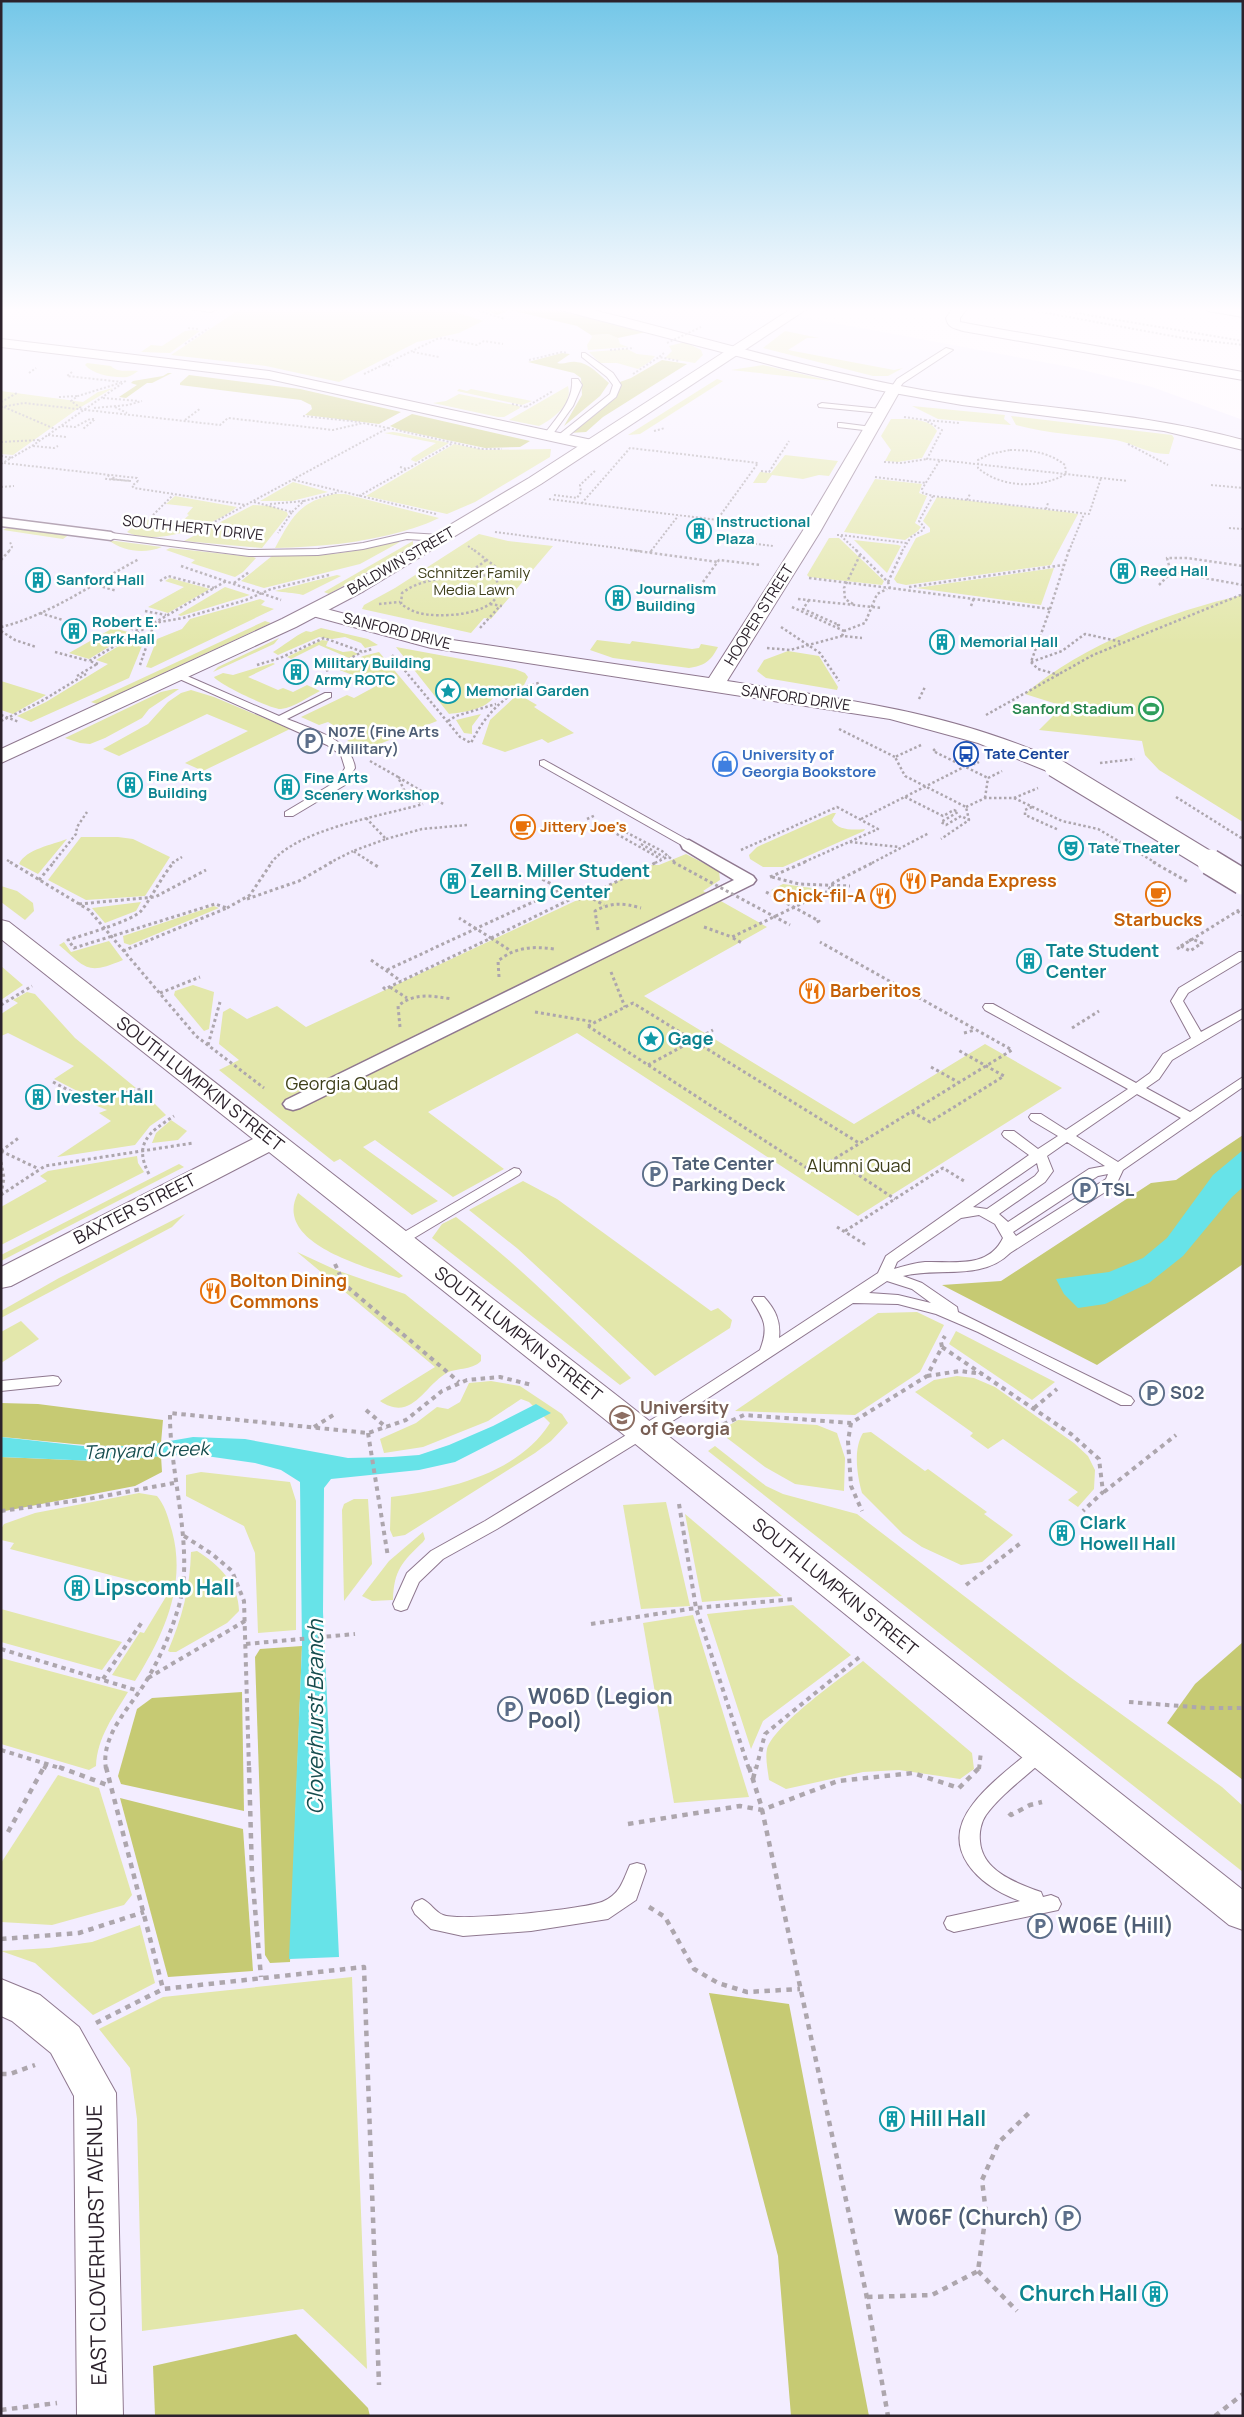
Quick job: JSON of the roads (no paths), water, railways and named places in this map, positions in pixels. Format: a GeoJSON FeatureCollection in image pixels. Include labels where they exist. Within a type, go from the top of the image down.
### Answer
{"type":"FeatureCollection","features":[{"type":"Feature","properties":{"kind":"street"},"geometry":{"type":"LineString","coordinates":[[471,420],[553,438],[592,444]]}},
{"type":"Feature","properties":{"kind":"street","name":"BALDWIN STREET"},"geometry":{"type":"LineString","coordinates":[[1,757],[315,611],[441,538],[629,420]]}},
{"type":"Feature","properties":{"kind":"street","name":"HOOPER STREET"},"geometry":{"type":"LineString","coordinates":[[714,686],[811,532],[876,420]]}},
{"type":"Feature","properties":{"kind":"street"},"geometry":{"type":"LineString","coordinates":[[1117,420],[1198,432],[1243,445]]}},
{"type":"Feature","properties":{"kind":"street","name":"SOUTH HERTY DRIVE"},"geometry":{"type":"LineString","coordinates":[[1,522],[111,536]]}},
{"type":"Feature","properties":{"kind":"street","name":"SANFORD DRIVE"},"geometry":{"type":"LineString","coordinates":[[315,611],[431,642],[865,708],[915,718],[972,733],[1028,755],[1092,789],[1243,882]]}},
{"type":"Feature","properties":{"kind":"street"},"geometry":{"type":"LineString","coordinates":[[293,1104],[747,880],[689,845]]}},
{"type":"Feature","properties":{"kind":"street","name":"SOUTH LUMPKIN STREET"},"geometry":{"type":"LineString","coordinates":[[1,927],[270,1141],[642,1432],[1243,1913]]}},
{"type":"Feature","properties":{"kind":"street","name":"BAXTER STREET"},"geometry":{"type":"LineString","coordinates":[[1,1279],[270,1141]]}},
{"type":"Feature","properties":{"kind":"street","name":"EAST CLOVERHURST AVENUE"},"geometry":{"type":"LineString","coordinates":[[1,1997],[26,2008],[65,2040],[95,2093],[100,2416]]}},
{"type":"Feature","properties":{"kind":"lane"},"geometry":{"type":"LineString","coordinates":[[553,438],[562,420]]}},
{"type":"Feature","properties":{"kind":"lane"},"geometry":{"type":"LineString","coordinates":[[553,438],[578,420]]}},
{"type":"Feature","properties":{"kind":"lane"},"geometry":{"type":"LineString","coordinates":[[841,425],[872,428]]}},
{"type":"Feature","properties":{"kind":"lane","name":"SOUTH HERTY DRIVE"},"geometry":{"type":"LineString","coordinates":[[111,536],[249,553],[318,552],[363,546],[407,536],[441,538]]}},
{"type":"Feature","properties":{"kind":"lane"},"geometry":{"type":"LineString","coordinates":[[178,675],[280,719],[343,750],[350,763],[349,773],[341,783],[289,814]]}},
{"type":"Feature","properties":{"kind":"lane"},"geometry":{"type":"LineString","coordinates":[[280,719],[328,695]]}},
{"type":"Feature","properties":{"kind":"lane"},"geometry":{"type":"LineString","coordinates":[[544,764],[689,845]]}},
{"type":"Feature","properties":{"kind":"lane"},"geometry":{"type":"LineString","coordinates":[[1198,1038],[1177,1001],[1183,991],[1243,955]]}},
{"type":"Feature","properties":{"kind":"lane"},"geometry":{"type":"LineString","coordinates":[[989,1007],[1191,1118]]}},
{"type":"Feature","properties":{"kind":"lane"},"geometry":{"type":"LineString","coordinates":[[884,1276],[891,1260],[1038,1154],[1155,1076],[1167,1057],[1243,1013]]}},
{"type":"Feature","properties":{"kind":"lane"},"geometry":{"type":"LineString","coordinates":[[1006,1230],[1094,1172],[1118,1168],[1243,1081]]}},
{"type":"Feature","properties":{"kind":"lane"},"geometry":{"type":"LineString","coordinates":[[1036,1117],[1118,1168]]}},
{"type":"Feature","properties":{"kind":"lane"},"geometry":{"type":"LineString","coordinates":[[989,1214],[1044,1175],[1046,1167],[1038,1154],[1009,1134]]}},
{"type":"Feature","properties":{"kind":"lane"},"geometry":{"type":"LineString","coordinates":[[402,1604],[413,1578],[437,1555],[491,1525],[642,1432],[884,1276],[925,1267],[971,1266],[998,1257],[1006,1249],[1111,1182],[1118,1168]]}},
{"type":"Feature","properties":{"kind":"lane"},"geometry":{"type":"LineString","coordinates":[[399,1241],[514,1172]]}},
{"type":"Feature","properties":{"kind":"lane"},"geometry":{"type":"LineString","coordinates":[[957,1214],[979,1211],[989,1214],[1000,1221],[1010,1238],[1006,1249]]}},
{"type":"Feature","properties":{"kind":"lane"},"geometry":{"type":"LineString","coordinates":[[884,1276],[907,1282],[927,1291],[956,1315]]}},
{"type":"Feature","properties":{"kind":"lane"},"geometry":{"type":"LineString","coordinates":[[848,1299],[873,1297],[900,1300],[956,1315],[1126,1400]]}},
{"type":"Feature","properties":{"kind":"lane"},"geometry":{"type":"LineString","coordinates":[[759,1300],[766,1309],[773,1327],[767,1352]]}},
{"type":"Feature","properties":{"kind":"lane"},"geometry":{"type":"LineString","coordinates":[[1,1386],[53,1381]]}},
{"type":"Feature","properties":{"kind":"lane"},"geometry":{"type":"LineString","coordinates":[[954,1923],[1042,1901],[1008,1889],[990,1878],[978,1866],[972,1854],[970,1837],[973,1823],[980,1810],[1041,1752]]}},
{"type":"Feature","properties":{"kind":"lane"},"geometry":{"type":"LineString","coordinates":[[422,1908],[438,1923],[463,1927],[531,1922],[608,1910],[629,1894],[637,1870]]}},
{"type":"Feature","properties":{"kind":"water"},"geometry":{"type":"Polygon","coordinates":[[[1243,1150],[1243,1187],[1232,1197],[1183,1256],[1149,1283],[1105,1304],[1078,1308],[1064,1294],[1056,1279],[1109,1272],[1143,1258],[1167,1238],[1213,1175],[1243,1150]]]}},
{"type":"Feature","properties":{"kind":"water"},"geometry":{"type":"Polygon","coordinates":[[[536,1404],[551,1413],[455,1462],[419,1470],[331,1479],[324,1488],[323,1612],[339,1957],[289,1959],[302,1646],[300,1482],[281,1470],[255,1463],[192,1454],[96,1461],[1,1457],[1,1437],[83,1446],[141,1446],[193,1437],[245,1439],[348,1458],[392,1457],[419,1455],[449,1445],[493,1426],[536,1404]]]}},
{"type":"Feature","properties":{"kind":"place","name":"Instructional Plaza"},"geometry":{"type":"Point","coordinates":[699,531]}},
{"type":"Feature","properties":{"kind":"place","name":"Reed Hall"},"geometry":{"type":"Point","coordinates":[1123,571]}},
{"type":"Feature","properties":{"kind":"place","name":"Sanford Hall"},"geometry":{"type":"Point","coordinates":[38,580]}},
{"type":"Feature","properties":{"kind":"place","name":"Journalism Building"},"geometry":{"type":"Point","coordinates":[618,598]}},
{"type":"Feature","properties":{"kind":"place","name":"Robert E. Park Hall"},"geometry":{"type":"Point","coordinates":[74,631]}},
{"type":"Feature","properties":{"kind":"place","name":"Memorial Hall"},"geometry":{"type":"Point","coordinates":[942,642]}},
{"type":"Feature","properties":{"kind":"place","name":"Military Building Army ROTC"},"geometry":{"type":"Point","coordinates":[296,672]}},
{"type":"Feature","properties":{"kind":"place","name":"Memorial Garden"},"geometry":{"type":"Point","coordinates":[448,691]}},
{"type":"Feature","properties":{"kind":"place","name":"Sanford Stadium"},"geometry":{"type":"Point","coordinates":[1151,709]}},
{"type":"Feature","properties":{"kind":"place","name":"N07E (Fine Arts / Military)"},"geometry":{"type":"Point","coordinates":[310,741]}},
{"type":"Feature","properties":{"kind":"place","name":"Tate Center"},"geometry":{"type":"Point","coordinates":[966,754]}},
{"type":"Feature","properties":{"kind":"place","name":"University of Georgia Bookstore"},"geometry":{"type":"Point","coordinates":[725,764]}},
{"type":"Feature","properties":{"kind":"place","name":"Fine Arts Building"},"geometry":{"type":"Point","coordinates":[130,785]}},
{"type":"Feature","properties":{"kind":"place","name":"Fine Arts Scenery Workshop"},"geometry":{"type":"Point","coordinates":[287,787]}},
{"type":"Feature","properties":{"kind":"place","name":"Jittery Joe's"},"geometry":{"type":"Point","coordinates":[523,827]}},
{"type":"Feature","properties":{"kind":"place","name":"Tate Theater"},"geometry":{"type":"Point","coordinates":[1071,848]}},
{"type":"Feature","properties":{"kind":"place","name":"Zell B. Miller Student Learning Center"},"geometry":{"type":"Point","coordinates":[453,881]}},
{"type":"Feature","properties":{"kind":"place","name":"Panda Express"},"geometry":{"type":"Point","coordinates":[913,881]}},
{"type":"Feature","properties":{"kind":"place","name":"Starbucks"},"geometry":{"type":"Point","coordinates":[1158,894]}},
{"type":"Feature","properties":{"kind":"place","name":"Chick-fil-A"},"geometry":{"type":"Point","coordinates":[883,896]}},
{"type":"Feature","properties":{"kind":"place","name":"Tate Student Center"},"geometry":{"type":"Point","coordinates":[1029,961]}},
{"type":"Feature","properties":{"kind":"place","name":"Barberitos"},"geometry":{"type":"Point","coordinates":[812,991]}},
{"type":"Feature","properties":{"kind":"place","name":"Gage"},"geometry":{"type":"Point","coordinates":[651,1039]}},
{"type":"Feature","properties":{"kind":"place","name":"Ivester Hall"},"geometry":{"type":"Point","coordinates":[38,1097]}},
{"type":"Feature","properties":{"kind":"place","name":"Tate Center Parking Deck"},"geometry":{"type":"Point","coordinates":[655,1174]}},
{"type":"Feature","properties":{"kind":"place","name":"TSL"},"geometry":{"type":"Point","coordinates":[1085,1190]}},
{"type":"Feature","properties":{"kind":"place","name":"Bolton Dining Commons"},"geometry":{"type":"Point","coordinates":[213,1291]}},
{"type":"Feature","properties":{"kind":"place","name":"S02"},"geometry":{"type":"Point","coordinates":[1152,1393]}},
{"type":"Feature","properties":{"kind":"place","name":"University of Georgia"},"geometry":{"type":"Point","coordinates":[622,1418]}},
{"type":"Feature","properties":{"kind":"place","name":"Clark Howell Hall"},"geometry":{"type":"Point","coordinates":[1062,1533]}},
{"type":"Feature","properties":{"kind":"place","name":"Lipscomb Hall"},"geometry":{"type":"Point","coordinates":[77,1588]}},
{"type":"Feature","properties":{"kind":"place","name":"W06D (Legion Pool)"},"geometry":{"type":"Point","coordinates":[510,1709]}},
{"type":"Feature","properties":{"kind":"place","name":"W06E (Hill)"},"geometry":{"type":"Point","coordinates":[1040,1926]}},
{"type":"Feature","properties":{"kind":"place","name":"Hill Hall"},"geometry":{"type":"Point","coordinates":[892,2119]}},
{"type":"Feature","properties":{"kind":"place","name":"W06F (Church)"},"geometry":{"type":"Point","coordinates":[1068,2218]}},
{"type":"Feature","properties":{"kind":"place","name":"Church Hall"},"geometry":{"type":"Point","coordinates":[1155,2294]}},
{"type":"Feature","properties":{"kind":"park label","name":"Schnitzer Family Media Lawn"},"geometry":{"type":"Point","coordinates":[474,582]}},
{"type":"Feature","properties":{"kind":"park label","name":"Georgia Quad"},"geometry":{"type":"Point","coordinates":[342,1084]}},
{"type":"Feature","properties":{"kind":"park label","name":"Alumni Quad"},"geometry":{"type":"Point","coordinates":[859,1166]}},
{"type":"Feature","properties":{"kind":"water label","name":"Tanyard Creek"},"geometry":{"type":"Point","coordinates":[146,1450]}},
{"type":"Feature","properties":{"kind":"water label","name":"Cloverhurst Branch"},"geometry":{"type":"Point","coordinates":[315,1717]}}]}
